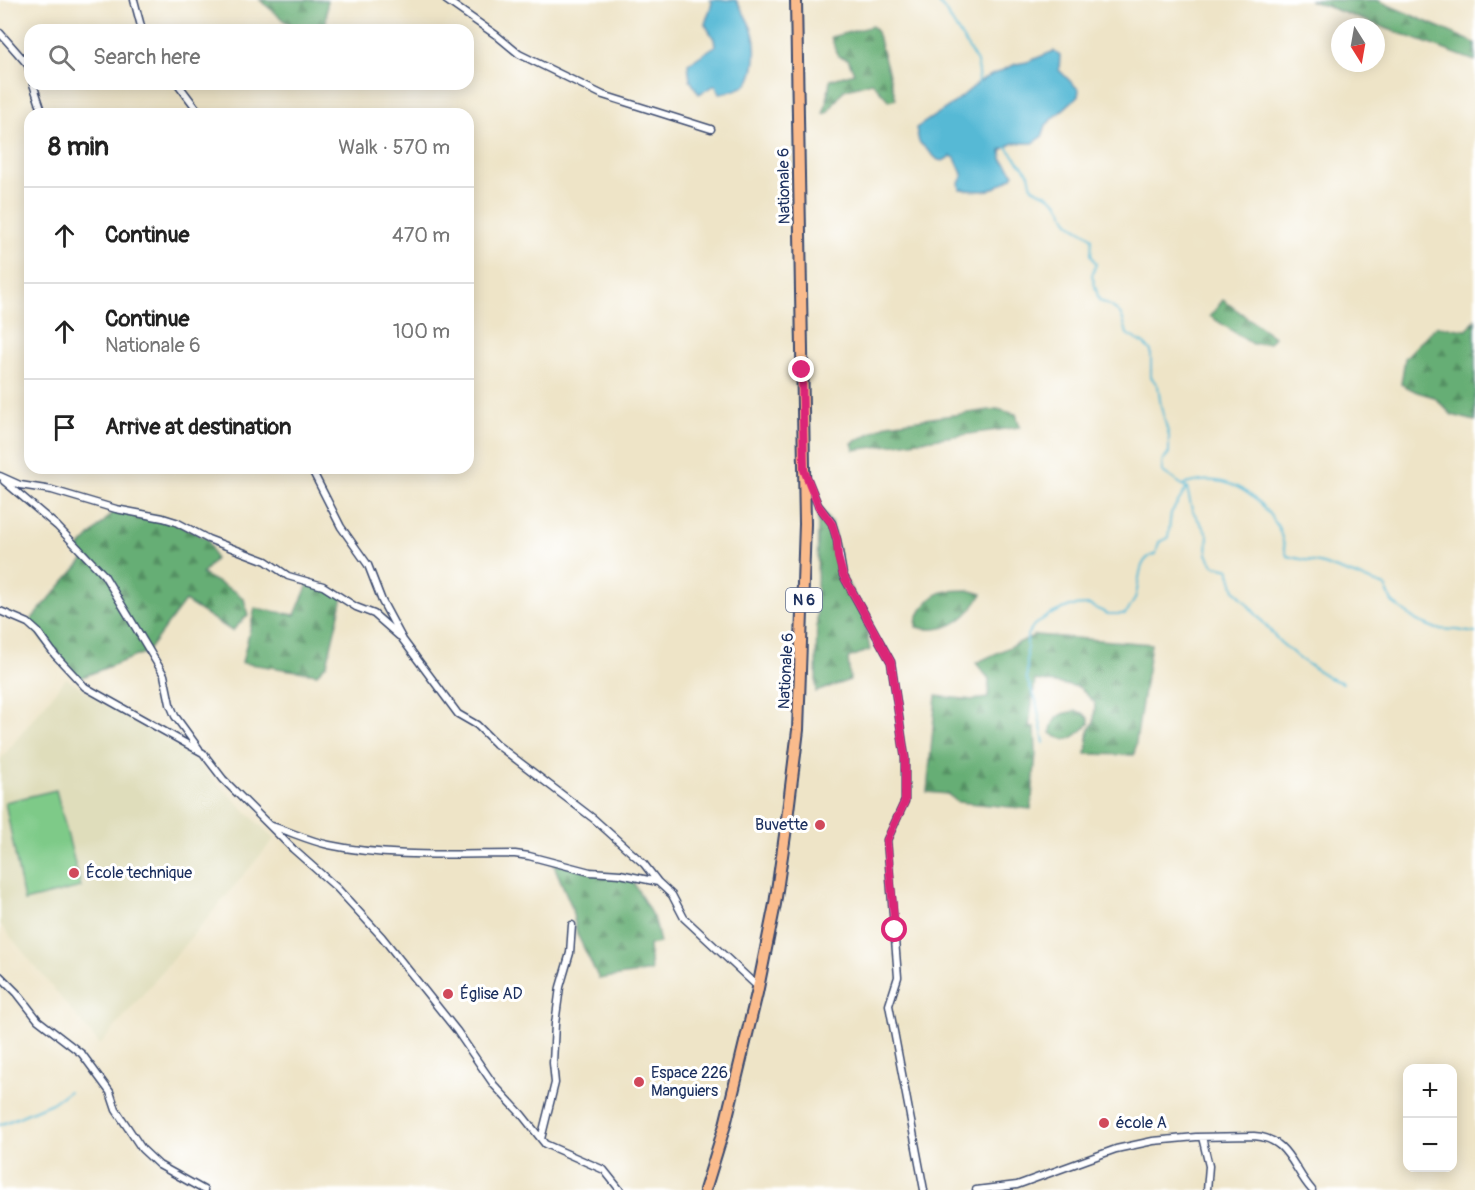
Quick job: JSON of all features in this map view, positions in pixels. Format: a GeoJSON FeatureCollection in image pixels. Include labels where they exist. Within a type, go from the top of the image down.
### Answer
{"type":"FeatureCollection","features":[{"type":"Feature","properties":{"kind":"main road","name":"Nationale 6"},"geometry":{"type":"LineString","coordinates":[[705,1190],[725,1125],[775,904],[798,730],[805,579],[796,0]]}},
{"type":"Feature","properties":{"kind":"street"},"geometry":{"type":"LineString","coordinates":[[134,0],[140,24]]}},
{"type":"Feature","properties":{"kind":"street"},"geometry":{"type":"LineString","coordinates":[[446,0],[519,54],[603,95],[711,129]]}},
{"type":"Feature","properties":{"kind":"street"},"geometry":{"type":"LineString","coordinates":[[0,33],[24,60]]}},
{"type":"Feature","properties":{"kind":"street"},"geometry":{"type":"LineString","coordinates":[[35,90],[41,108]]}},
{"type":"Feature","properties":{"kind":"street"},"geometry":{"type":"LineString","coordinates":[[182,90],[196,108]]}},
{"type":"Feature","properties":{"kind":"street"},"geometry":{"type":"LineString","coordinates":[[804,470],[818,505],[832,524],[843,575],[891,662],[905,758],[905,801],[887,840],[898,977],[889,1005],[924,1190]]}},
{"type":"Feature","properties":{"kind":"street"},"geometry":{"type":"LineString","coordinates":[[314,474],[341,527],[368,565],[382,600],[404,640],[458,714],[477,725],[496,744],[594,819],[644,864],[672,895],[684,918],[758,987]]}},
{"type":"Feature","properties":{"kind":"street"},"geometry":{"type":"LineString","coordinates":[[0,477],[20,485],[52,490],[176,522],[208,539],[266,561],[288,576],[323,586],[356,607],[374,614],[404,640]]}},
{"type":"Feature","properties":{"kind":"street"},"geometry":{"type":"LineString","coordinates":[[0,477],[57,526],[104,575],[164,675],[175,716],[223,779],[337,888],[382,937],[457,1031],[494,1085],[545,1144],[604,1170],[620,1190]]}},
{"type":"Feature","properties":{"kind":"street"},"geometry":{"type":"LineString","coordinates":[[0,611],[28,622],[38,632],[54,656],[85,687],[203,753]]}},
{"type":"Feature","properties":{"kind":"street"},"geometry":{"type":"LineString","coordinates":[[270,826],[327,845],[369,852],[514,854],[590,872],[620,874],[658,882]]}},
{"type":"Feature","properties":{"kind":"street"},"geometry":{"type":"LineString","coordinates":[[541,1139],[555,1083],[553,1063],[555,1024],[560,987],[570,953],[572,925]]}},
{"type":"Feature","properties":{"kind":"street"},"geometry":{"type":"LineString","coordinates":[[0,976],[38,1020],[82,1054],[110,1092],[116,1110],[142,1149],[159,1165],[204,1190]]}},
{"type":"Feature","properties":{"kind":"street"},"geometry":{"type":"LineString","coordinates":[[976,1190],[1017,1185],[1081,1161],[1153,1141],[1261,1136],[1280,1145],[1289,1153],[1302,1179],[1312,1190]]}},
{"type":"Feature","properties":{"kind":"street"},"geometry":{"type":"LineString","coordinates":[[1202,1137],[1209,1166],[1207,1190]]}},
{"type":"Feature","properties":{"kind":"shaded area"},"geometry":{"type":"Polygon","coordinates":[[[66,678],[186,752],[274,839],[100,1045],[0,924],[0,760],[66,678]]]}},
{"type":"Feature","properties":{"kind":"green space"},"geometry":{"type":"Polygon","coordinates":[[[260,0],[327,0],[326,24],[288,24],[260,0]]]}},
{"type":"Feature","properties":{"kind":"green space"},"geometry":{"type":"Polygon","coordinates":[[[1309,0],[1377,0],[1475,43],[1475,61],[1385,28],[1385,18],[1358,18],[1309,0]]]}},
{"type":"Feature","properties":{"kind":"green space"},"geometry":{"type":"Polygon","coordinates":[[[872,26],[877,32],[896,99],[889,101],[872,82],[844,90],[827,113],[823,114],[830,80],[854,73],[848,59],[838,56],[831,37],[872,26]]]}},
{"type":"Feature","properties":{"kind":"green space"},"geometry":{"type":"Polygon","coordinates":[[[1223,300],[1274,337],[1269,343],[1252,344],[1210,316],[1223,300]]]}},
{"type":"Feature","properties":{"kind":"green space"},"geometry":{"type":"Polygon","coordinates":[[[1475,319],[1475,421],[1452,415],[1434,397],[1401,384],[1405,358],[1436,326],[1467,330],[1475,319]]]}},
{"type":"Feature","properties":{"kind":"green space"},"geometry":{"type":"Polygon","coordinates":[[[997,409],[1016,414],[1020,427],[854,450],[852,443],[888,424],[997,409]]]}},
{"type":"Feature","properties":{"kind":"green space"},"geometry":{"type":"Polygon","coordinates":[[[818,505],[832,524],[843,575],[863,611],[870,650],[848,658],[850,680],[816,692],[818,505]]]}},
{"type":"Feature","properties":{"kind":"green space"},"geometry":{"type":"Polygon","coordinates":[[[116,509],[164,518],[208,539],[215,559],[202,574],[236,592],[244,599],[248,615],[232,631],[185,601],[147,652],[77,679],[28,623],[86,557],[78,549],[116,509]]]}},
{"type":"Feature","properties":{"kind":"green space"},"geometry":{"type":"Polygon","coordinates":[[[309,582],[343,597],[327,664],[317,674],[242,663],[255,608],[295,615],[309,582]]]}},
{"type":"Feature","properties":{"kind":"green space"},"geometry":{"type":"Polygon","coordinates":[[[968,590],[982,594],[970,611],[955,623],[937,629],[916,627],[919,614],[927,602],[937,594],[968,590]]]}},
{"type":"Feature","properties":{"kind":"green space"},"geometry":{"type":"Polygon","coordinates":[[[1035,635],[1151,644],[1134,755],[1086,754],[1089,729],[1094,723],[1095,703],[1079,687],[1035,680],[1029,727],[1035,728],[1036,753],[1031,809],[958,802],[947,794],[927,792],[936,696],[973,700],[988,698],[989,679],[976,663],[1035,635]]]}},
{"type":"Feature","properties":{"kind":"green space"},"geometry":{"type":"Polygon","coordinates":[[[1076,711],[1083,713],[1089,719],[1089,724],[1080,732],[1067,739],[1051,733],[1053,723],[1058,717],[1076,711]]]}},
{"type":"Feature","properties":{"kind":"green space"},"geometry":{"type":"Polygon","coordinates":[[[56,790],[81,887],[24,901],[5,802],[56,790]]]}},
{"type":"Feature","properties":{"kind":"green space"},"geometry":{"type":"Polygon","coordinates":[[[553,863],[590,872],[630,876],[655,921],[660,943],[649,945],[651,971],[599,979],[577,934],[571,905],[553,863]]]}},
{"type":"Feature","properties":{"kind":"water"},"geometry":{"type":"Polygon","coordinates":[[[710,0],[736,0],[752,31],[755,47],[754,67],[752,76],[744,86],[720,93],[715,85],[699,94],[690,80],[688,64],[715,46],[714,39],[705,24],[712,3],[710,0]]]}},
{"type":"Feature","properties":{"kind":"water"},"geometry":{"type":"Polygon","coordinates":[[[1054,51],[1060,55],[1059,70],[1079,90],[1078,96],[1046,125],[1042,137],[1033,143],[1014,143],[1001,150],[1002,159],[1014,174],[1012,177],[988,190],[960,189],[959,183],[963,176],[955,158],[951,156],[943,161],[938,160],[919,142],[916,128],[954,103],[983,79],[1016,64],[1054,51]]]}},
{"type":"Feature","properties":{"kind":"waterway"},"geometry":{"type":"LineString","coordinates":[[936,0],[977,62],[979,85]]}},
{"type":"Feature","properties":{"kind":"waterway"},"geometry":{"type":"LineString","coordinates":[[1006,146],[1029,174],[1032,188],[1048,195],[1061,208],[1069,222],[1092,238],[1091,255],[1096,264],[1092,275],[1099,300],[1119,312],[1127,334],[1151,351],[1151,377],[1158,386],[1169,436],[1169,453],[1162,462],[1163,472],[1187,488],[1192,510],[1208,535],[1207,554],[1213,565],[1229,569],[1235,590],[1280,642],[1300,659],[1329,678],[1343,683]]}},
{"type":"Feature","properties":{"kind":"waterway"},"geometry":{"type":"LineString","coordinates":[[1183,485],[1198,481],[1212,481],[1237,487],[1259,502],[1277,525],[1287,556],[1323,564],[1385,586],[1392,602],[1417,621],[1437,629],[1475,633]]}},
{"type":"Feature","properties":{"kind":"waterway"},"geometry":{"type":"LineString","coordinates":[[1044,743],[1036,700],[1027,680],[1027,635],[1034,625],[1049,615],[1070,606],[1089,605],[1108,614],[1125,614],[1135,598],[1142,565],[1150,556],[1156,554],[1159,542],[1168,538],[1171,513],[1187,488]]}},
{"type":"Feature","properties":{"kind":"waterway"},"geometry":{"type":"LineString","coordinates":[[0,1125],[52,1103],[69,1091]]}},
{"type":"Feature","properties":{"kind":"place","name":"Buvette"},"geometry":{"type":"Point","coordinates":[820,825]}},
{"type":"Feature","properties":{"kind":"place","name":"École technique"},"geometry":{"type":"Point","coordinates":[74,873]}},
{"type":"Feature","properties":{"kind":"place","name":"Église AD"},"geometry":{"type":"Point","coordinates":[448,994]}},
{"type":"Feature","properties":{"kind":"place","name":"Espace 226 Manguiers"},"geometry":{"type":"Point","coordinates":[639,1082]}},
{"type":"Feature","properties":{"kind":"place","name":"école A"},"geometry":{"type":"Point","coordinates":[1104,1123]}},
{"type":"Feature","properties":{"kind":"route"},"geometry":{"type":"LineString","coordinates":[[802,370],[804,470],[818,505],[832,524],[843,575],[891,662],[905,758],[905,801],[887,840],[895,930]]}}]}
